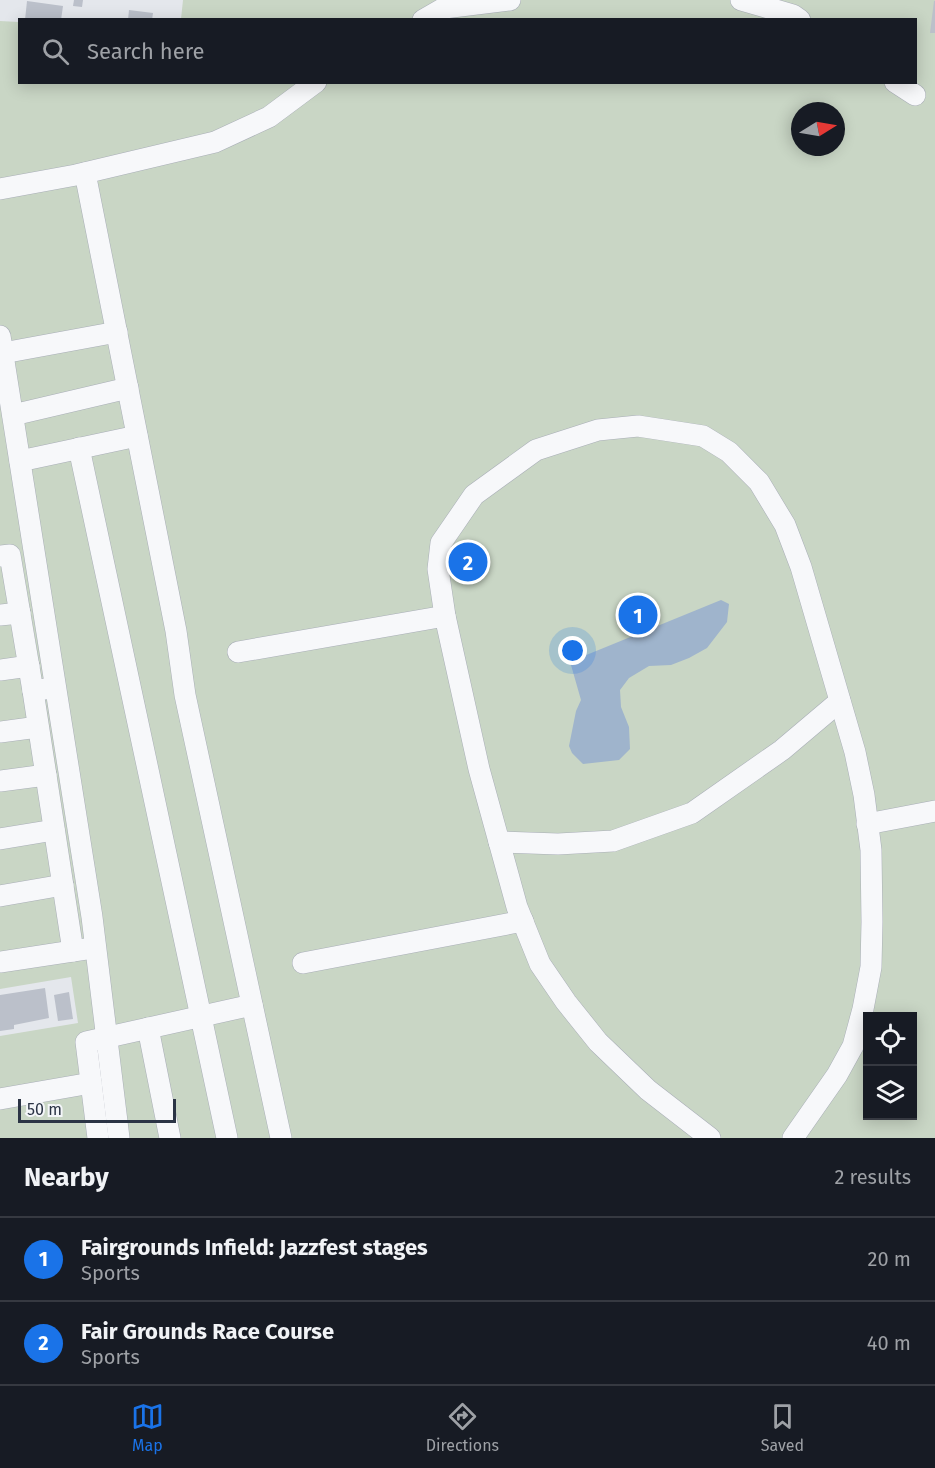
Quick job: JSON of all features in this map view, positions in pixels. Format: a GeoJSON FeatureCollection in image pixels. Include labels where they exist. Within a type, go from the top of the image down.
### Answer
{"type":"FeatureCollection","features":[{"type":"Feature","properties":{"kind":"lane"},"geometry":{"type":"LineString","coordinates":[[426,18],[444,8],[510,0]]}},
{"type":"Feature","properties":{"kind":"lane"},"geometry":{"type":"LineString","coordinates":[[741,0],[797,18]]}},
{"type":"Feature","properties":{"kind":"lane"},"geometry":{"type":"LineString","coordinates":[[0,189],[85,173],[215,142],[269,117],[313,84]]}},
{"type":"Feature","properties":{"kind":"lane"},"geometry":{"type":"LineString","coordinates":[[898,84],[915,95]]}},
{"type":"Feature","properties":{"kind":"lane"},"geometry":{"type":"LineString","coordinates":[[85,173],[176,631],[185,695],[281,1138]]}},
{"type":"Feature","properties":{"kind":"lane"},"geometry":{"type":"LineString","coordinates":[[117,332],[1,344],[13,415],[8,438],[20,461],[56,688],[95,947],[119,1138]]}},
{"type":"Feature","properties":{"kind":"lane"},"geometry":{"type":"LineString","coordinates":[[13,415],[128,388]]}},
{"type":"Feature","properties":{"kind":"lane"},"geometry":{"type":"LineString","coordinates":[[710,1138],[648,1090],[598,1042],[566,1002],[540,964],[523,921],[479,769],[445,616],[438,568],[441,543],[474,495],[536,450],[598,430],[638,426],[703,436],[729,452],[759,482],[785,525],[801,567],[855,753],[871,850],[870,967],[863,1009],[853,1046],[837,1075],[793,1138]]}},
{"type":"Feature","properties":{"kind":"lane"},"geometry":{"type":"LineString","coordinates":[[20,461],[137,436]]}},
{"type":"Feature","properties":{"kind":"lane"},"geometry":{"type":"LineString","coordinates":[[79,448],[227,1138]]}},
{"type":"Feature","properties":{"kind":"lane"},"geometry":{"type":"LineString","coordinates":[[0,556],[10,555],[10,614],[29,666],[73,951]]}},
{"type":"Feature","properties":{"kind":"lane"},"geometry":{"type":"LineString","coordinates":[[238,651],[445,616]]}},
{"type":"Feature","properties":{"kind":"lane"},"geometry":{"type":"LineString","coordinates":[[0,670],[29,666]]}},
{"type":"Feature","properties":{"kind":"lane"},"geometry":{"type":"LineString","coordinates":[[33,691],[56,688]]}},
{"type":"Feature","properties":{"kind":"lane"},"geometry":{"type":"LineString","coordinates":[[499,842],[558,844],[613,841],[692,813],[782,750],[840,701]]}},
{"type":"Feature","properties":{"kind":"lane"},"geometry":{"type":"LineString","coordinates":[[0,732],[38,727]]}},
{"type":"Feature","properties":{"kind":"lane"},"geometry":{"type":"LineString","coordinates":[[0,781],[46,775]]}},
{"type":"Feature","properties":{"kind":"lane"},"geometry":{"type":"LineString","coordinates":[[867,824],[935,811]]}},
{"type":"Feature","properties":{"kind":"lane"},"geometry":{"type":"LineString","coordinates":[[0,839],[54,830]]}},
{"type":"Feature","properties":{"kind":"lane"},"geometry":{"type":"LineString","coordinates":[[0,896],[63,885]]}},
{"type":"Feature","properties":{"kind":"lane"},"geometry":{"type":"LineString","coordinates":[[303,963],[523,921]]}},
{"type":"Feature","properties":{"kind":"lane"},"geometry":{"type":"LineString","coordinates":[[0,962],[95,947]]}},
{"type":"Feature","properties":{"kind":"lane"},"geometry":{"type":"LineString","coordinates":[[98,1138],[86,1042],[252,1005]]}},
{"type":"Feature","properties":{"kind":"lane"},"geometry":{"type":"LineString","coordinates":[[148,1028],[170,1138]]}},
{"type":"Feature","properties":{"kind":"lane"},"geometry":{"type":"LineString","coordinates":[[0,1099],[91,1083]]}},
{"type":"Feature","properties":{"kind":"green space"},"geometry":{"type":"Polygon","coordinates":[[[183,0],[935,0],[935,1138],[0,1138],[0,1036],[78,1023],[71,977],[0,989],[0,21],[18,22],[18,84],[917,84],[917,18],[181,18],[183,0]]]}},
{"type":"Feature","properties":{"kind":"water"},"geometry":{"type":"Polygon","coordinates":[[[721,600],[729,604],[727,622],[707,648],[671,665],[649,666],[629,678],[620,690],[621,707],[629,727],[630,749],[619,760],[583,764],[572,753],[569,746],[576,711],[581,700],[571,665],[579,658],[721,600]]]}},
{"type":"Feature","properties":{"kind":"building"},"geometry":{"type":"Polygon","coordinates":[[[74,0],[83,0],[82,7],[73,6],[74,0]]]}},
{"type":"Feature","properties":{"kind":"building"},"geometry":{"type":"Polygon","coordinates":[[[27,1],[63,6],[61,18],[25,18],[27,1]]]}},
{"type":"Feature","properties":{"kind":"building"},"geometry":{"type":"Polygon","coordinates":[[[934,1],[935,33],[930,33],[934,1]]]}},
{"type":"Feature","properties":{"kind":"building"},"geometry":{"type":"Polygon","coordinates":[[[129,10],[153,13],[152,18],[128,18],[129,10]]]}},
{"type":"Feature","properties":{"kind":"building"},"geometry":{"type":"Polygon","coordinates":[[[45,988],[49,1018],[14,1025],[14,1029],[0,1031],[0,995],[45,988]]]}},
{"type":"Feature","properties":{"kind":"building"},"geometry":{"type":"Polygon","coordinates":[[[69,992],[73,1019],[58,1021],[54,995],[69,992]]]}},
{"type":"Feature","properties":{"kind":"place","name":"Fair Grounds Race Course"},"geometry":{"type":"Point","coordinates":[468,562]}},
{"type":"Feature","properties":{"kind":"place","name":"Fairgrounds Infield: Jazzfest stages"},"geometry":{"type":"Point","coordinates":[638,615]}}]}
